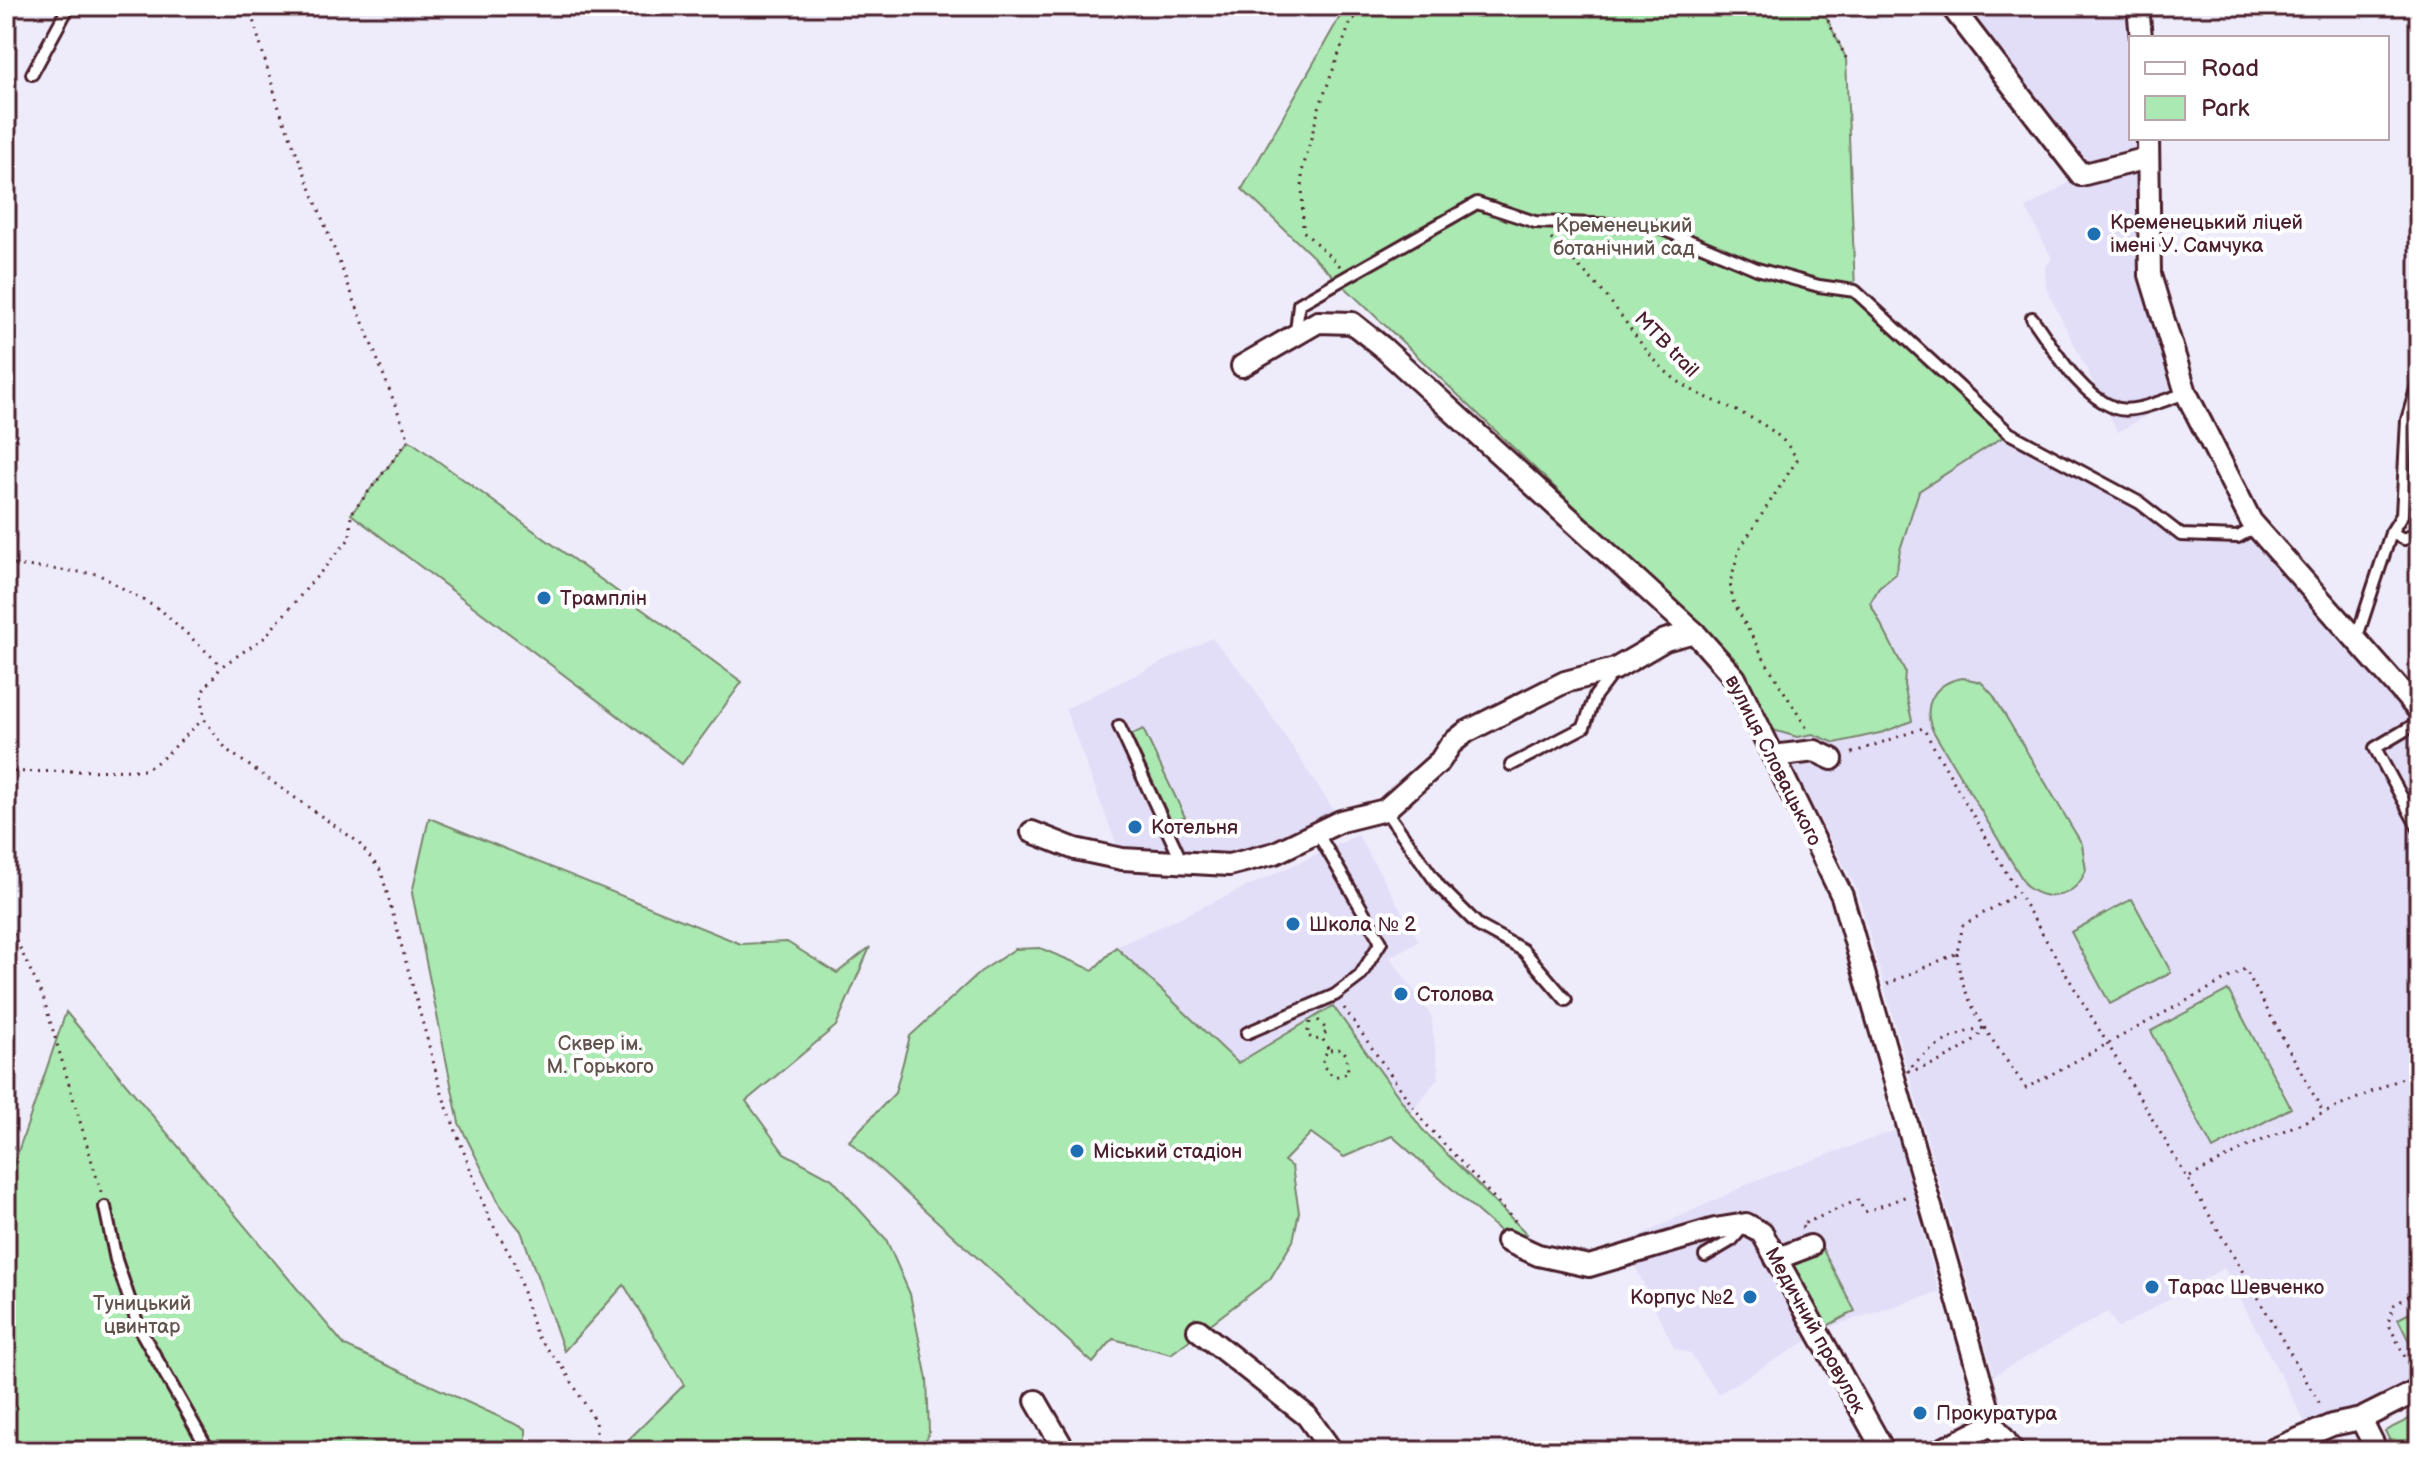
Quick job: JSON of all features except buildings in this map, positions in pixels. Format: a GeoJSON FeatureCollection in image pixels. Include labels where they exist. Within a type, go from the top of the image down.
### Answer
{"type":"FeatureCollection","features":[{"type":"Feature","properties":{"kind":"street"},"geometry":{"type":"LineString","coordinates":[[1951,6],[2081,175],[2148,148],[2150,275],[2189,392],[2257,526],[2419,711]]}},
{"type":"Feature","properties":{"kind":"street"},"geometry":{"type":"LineString","coordinates":[[2138,6],[2141,36]]}},
{"type":"Feature","properties":{"kind":"street","name":"вулиця Словацького"},"geometry":{"type":"LineString","coordinates":[[1242,366],[1318,322],[1352,323],[1694,632],[1735,678],[1842,896],[1993,1424],[2013,1451]]}},
{"type":"Feature","properties":{"kind":"street"},"geometry":{"type":"LineString","coordinates":[[1032,832],[1075,849],[1122,859],[1229,865],[1275,853],[1341,821],[1385,810],[1440,761],[1451,744],[1466,732],[1565,682],[1615,669],[1665,640],[1694,632]]}},
{"type":"Feature","properties":{"kind":"street"},"geometry":{"type":"LineString","coordinates":[[1773,756],[1815,751],[1832,759]]}},
{"type":"Feature","properties":{"kind":"street"},"geometry":{"type":"LineString","coordinates":[[1507,1241],[1538,1255],[1589,1266],[1746,1224]]}},
{"type":"Feature","properties":{"kind":"street","name":"Медичний провулок"},"geometry":{"type":"LineString","coordinates":[[1746,1224],[1762,1233],[1884,1451]]}},
{"type":"Feature","properties":{"kind":"street"},"geometry":{"type":"LineString","coordinates":[[1776,1259],[1810,1246]]}},
{"type":"Feature","properties":{"kind":"street"},"geometry":{"type":"LineString","coordinates":[[1198,1330],[1307,1416],[1332,1451]]}},
{"type":"Feature","properties":{"kind":"street"},"geometry":{"type":"LineString","coordinates":[[2270,1451],[2332,1425],[2361,1419],[2415,1381]]}},
{"type":"Feature","properties":{"kind":"street"},"geometry":{"type":"LineString","coordinates":[[1036,1401],[1065,1451]]}},
{"type":"Feature","properties":{"kind":"street"},"geometry":{"type":"LineString","coordinates":[[2361,1419],[2377,1451]]}},
{"type":"Feature","properties":{"kind":"street"},"geometry":{"type":"LineString","coordinates":[[1939,1451],[1993,1424]]}},
{"type":"Feature","properties":{"kind":"lane"},"geometry":{"type":"LineString","coordinates":[[32,74],[69,6]]}},
{"type":"Feature","properties":{"kind":"lane"},"geometry":{"type":"LineString","coordinates":[[1296,334],[1299,304],[1477,203],[1535,222],[1655,226],[1757,269],[1819,286],[1855,291],[2009,433],[2140,503],[2181,535],[2238,537],[2257,526]]}},
{"type":"Feature","properties":{"kind":"lane"},"geometry":{"type":"LineString","coordinates":[[2032,318],[2082,385],[2116,409],[2139,407],[2189,392]]}},
{"type":"Feature","properties":{"kind":"lane"},"geometry":{"type":"LineString","coordinates":[[2356,640],[2361,635],[2391,533],[2402,515],[2407,420],[2419,379]]}},
{"type":"Feature","properties":{"kind":"lane"},"geometry":{"type":"LineString","coordinates":[[2391,533],[2404,539],[2419,533]]}},
{"type":"Feature","properties":{"kind":"lane"},"geometry":{"type":"LineString","coordinates":[[1511,765],[1584,727],[1595,696],[1615,669]]}},
{"type":"Feature","properties":{"kind":"lane"},"geometry":{"type":"LineString","coordinates":[[2419,722],[2375,748],[2419,829]]}},
{"type":"Feature","properties":{"kind":"lane"},"geometry":{"type":"LineString","coordinates":[[1119,726],[1181,860]]}},
{"type":"Feature","properties":{"kind":"lane"},"geometry":{"type":"LineString","coordinates":[[1385,810],[1439,886],[1479,926],[1523,950],[1566,1000]]}},
{"type":"Feature","properties":{"kind":"lane"},"geometry":{"type":"LineString","coordinates":[[1247,1033],[1335,995],[1360,976],[1381,942],[1318,834]]}},
{"type":"Feature","properties":{"kind":"lane"},"geometry":{"type":"LineString","coordinates":[[105,1207],[116,1260],[139,1328],[162,1374],[209,1451]]}},
{"type":"Feature","properties":{"kind":"lane"},"geometry":{"type":"LineString","coordinates":[[1705,1256],[1732,1240],[1746,1224]]}},
{"type":"Feature","properties":{"kind":"path"},"geometry":{"type":"LineString","coordinates":[[249,6],[279,108],[409,440],[351,514],[350,538],[264,638],[222,666],[202,692],[204,719],[227,750],[358,842],[381,871],[443,1097],[489,1218],[514,1262],[536,1335],[564,1369],[595,1421],[598,1451]]}},
{"type":"Feature","properties":{"kind":"path"},"geometry":{"type":"LineString","coordinates":[[1365,267],[1343,268],[1303,231],[1302,172],[1319,108],[1351,21],[1369,6]]}},
{"type":"Feature","properties":{"kind":"path"},"geometry":{"type":"LineString","coordinates":[[1821,6],[1846,58]]}},
{"type":"Feature","properties":{"kind":"path","name":"MTB trail"},"geometry":{"type":"LineString","coordinates":[[1535,222],[1608,298],[1641,343],[1679,383],[1781,435],[1797,460],[1739,550],[1730,583],[1733,601],[1764,659],[1807,731],[1813,734]]}},
{"type":"Feature","properties":{"kind":"path"},"geometry":{"type":"LineString","coordinates":[[6,564],[98,574],[162,611],[222,666]]}},
{"type":"Feature","properties":{"kind":"path"},"geometry":{"type":"LineString","coordinates":[[6,772],[144,770],[164,760],[176,743],[204,719]]}},
{"type":"Feature","properties":{"kind":"path"},"geometry":{"type":"LineString","coordinates":[[1832,759],[1923,728],[2017,894],[2190,1177],[2332,1425]]}},
{"type":"Feature","properties":{"kind":"path"},"geometry":{"type":"LineString","coordinates":[[2017,894],[1963,925],[1957,953],[1958,975],[1985,1028],[2026,1088],[2245,969],[2323,1112]]}},
{"type":"Feature","properties":{"kind":"path"},"geometry":{"type":"LineString","coordinates":[[6,919],[43,997],[105,1207]]}},
{"type":"Feature","properties":{"kind":"path"},"geometry":{"type":"LineString","coordinates":[[1884,985],[1957,953]]}},
{"type":"Feature","properties":{"kind":"path"},"geometry":{"type":"LineString","coordinates":[[1335,995],[1423,1121],[1527,1234],[1538,1255]]}},
{"type":"Feature","properties":{"kind":"path"},"geometry":{"type":"LineString","coordinates":[[1317,1019],[1323,1022],[1327,1030],[1322,1038],[1315,1040],[1307,1035],[1306,1030],[1311,1022],[1317,1019]]}},
{"type":"Feature","properties":{"kind":"path"},"geometry":{"type":"LineString","coordinates":[[1985,1028],[1976,1039],[1923,1069],[1908,1071],[1917,1059],[1930,1051],[1970,1029],[1985,1028]]}},
{"type":"Feature","properties":{"kind":"path"},"geometry":{"type":"LineString","coordinates":[[1322,1038],[1329,1050]]}},
{"type":"Feature","properties":{"kind":"path"},"geometry":{"type":"LineString","coordinates":[[1342,1049],[1347,1056],[1348,1073],[1334,1077],[1327,1071],[1323,1057],[1329,1050],[1342,1049]]}},
{"type":"Feature","properties":{"kind":"path"},"geometry":{"type":"LineString","coordinates":[[2190,1177],[2323,1112],[2403,1078]]}},
{"type":"Feature","properties":{"kind":"path"},"geometry":{"type":"LineString","coordinates":[[1801,1225],[1858,1200],[1865,1212],[1926,1189]]}},
{"type":"Feature","properties":{"kind":"path"},"geometry":{"type":"LineString","coordinates":[[2415,1381],[2388,1323],[2394,1305],[2419,1290]]}},
{"type":"Feature","properties":{"kind":"shaded area","name":"Кременецький ліцей імені У. Самчука"},"geometry":{"type":"Polygon","coordinates":[[[1951,6],[2138,6],[2129,36],[2129,140],[2148,140],[2150,275],[2186,393],[2118,432],[2046,288],[2045,266],[2052,259],[2026,208],[2081,175],[1951,6]]]}},
{"type":"Feature","properties":{"kind":"shaded area"},"geometry":{"type":"Polygon","coordinates":[[[2009,433],[2140,503],[2181,535],[2238,537],[2257,526],[2419,711],[2419,1390],[2311,1434],[2224,1268],[2118,1328],[2108,1312],[1994,1375],[1857,890],[1773,730],[1797,737],[1813,734],[1835,743],[1912,721],[1904,685],[1905,670],[1870,603],[1879,588],[1896,574],[1900,550],[1919,491],[2009,433]]]}},
{"type":"Feature","properties":{"kind":"shaded area"},"geometry":{"type":"Polygon","coordinates":[[[1212,638],[1246,677],[1341,821],[1229,865],[1122,859],[1065,709],[1212,638]]]}},
{"type":"Feature","properties":{"kind":"shaded area"},"geometry":{"type":"Polygon","coordinates":[[[1358,835],[1419,941],[1390,957],[1431,1015],[1439,1077],[1392,1136],[1344,1157],[1311,1133],[1116,947],[1358,835]]]}},
{"type":"Feature","properties":{"kind":"shaded area"},"geometry":{"type":"Polygon","coordinates":[[[1896,1130],[1939,1292],[1830,1327],[1718,1394],[1691,1354],[1674,1348],[1624,1243],[1757,1180],[1896,1130]]]}},
{"type":"Feature","properties":{"kind":"green space","name":"Кременецький ботанічний сад"},"geometry":{"type":"Polygon","coordinates":[[[1346,6],[1821,6],[1846,58],[1855,290],[2009,433],[1919,491],[1900,550],[1896,574],[1879,588],[1870,603],[1905,671],[1904,685],[1912,721],[1884,732],[1835,743],[1813,734],[1797,737],[1773,730],[1738,662],[1242,189],[1346,6]]]}},
{"type":"Feature","properties":{"kind":"green space","name":"Трамплін"},"geometry":{"type":"Polygon","coordinates":[[[409,440],[742,682],[682,764],[351,514],[409,440]]]}},
{"type":"Feature","properties":{"kind":"green space"},"geometry":{"type":"Polygon","coordinates":[[[1963,678],[1981,682],[1993,695],[2082,844],[2086,870],[2076,886],[2061,895],[2045,895],[2027,887],[1933,731],[1929,712],[1933,696],[1945,684],[1963,678]]]}},
{"type":"Feature","properties":{"kind":"green space"},"geometry":{"type":"Polygon","coordinates":[[[1143,729],[1185,817],[1172,823],[1131,735],[1143,729]]]}},
{"type":"Feature","properties":{"kind":"green space","name":"Сквер ім. М. Горького"},"geometry":{"type":"Polygon","coordinates":[[[429,818],[741,944],[787,942],[837,973],[870,947],[836,1026],[746,1101],[784,1153],[832,1179],[886,1239],[910,1294],[927,1379],[929,1431],[922,1451],[626,1451],[623,1445],[684,1385],[624,1285],[564,1351],[521,1231],[501,1207],[459,1123],[412,893],[429,818]]]}},
{"type":"Feature","properties":{"kind":"green space"},"geometry":{"type":"Polygon","coordinates":[[[2132,899],[2171,972],[2110,1004],[2071,932],[2132,899]]]}},
{"type":"Feature","properties":{"kind":"green space","name":"Міський стадіон"},"geometry":{"type":"Polygon","coordinates":[[[1116,947],[1238,1063],[1333,1006],[1422,1129],[1527,1234],[1511,1241],[1392,1136],[1344,1157],[1311,1133],[1284,1161],[1292,1167],[1299,1212],[1293,1241],[1270,1279],[1171,1354],[1113,1339],[1093,1363],[849,1141],[895,1093],[910,1036],[980,972],[1015,949],[1040,948],[1093,970],[1116,947]]]}},
{"type":"Feature","properties":{"kind":"green space"},"geometry":{"type":"Polygon","coordinates":[[[2228,990],[2291,1108],[2213,1149],[2151,1031],[2228,990]]]}},
{"type":"Feature","properties":{"kind":"green space","name":"Туницький цвинтар"},"geometry":{"type":"Polygon","coordinates":[[[66,1012],[345,1346],[526,1429],[526,1451],[6,1451],[6,1187],[66,1012]]]}},
{"type":"Feature","properties":{"kind":"green space"},"geometry":{"type":"Polygon","coordinates":[[[1822,1248],[1855,1311],[1820,1330],[1786,1267],[1822,1248]]]}},
{"type":"Feature","properties":{"kind":"green space"},"geometry":{"type":"Polygon","coordinates":[[[2419,1308],[2419,1362],[2398,1319],[2419,1308]]]}},
{"type":"Feature","properties":{"kind":"green space"},"geometry":{"type":"Polygon","coordinates":[[[2419,1414],[2419,1451],[2395,1451],[2385,1431],[2419,1414]]]}},
{"type":"Feature","properties":{"kind":"place","name":"Кременецький ліцей імені У. Самчука"},"geometry":{"type":"Point","coordinates":[2094,234]}},
{"type":"Feature","properties":{"kind":"place","name":"Трамплін"},"geometry":{"type":"Point","coordinates":[544,598]}},
{"type":"Feature","properties":{"kind":"place","name":"Котельня"},"geometry":{"type":"Point","coordinates":[1135,827]}},
{"type":"Feature","properties":{"kind":"place","name":"Школа № 2"},"geometry":{"type":"Point","coordinates":[1293,924]}},
{"type":"Feature","properties":{"kind":"place","name":"Столова"},"geometry":{"type":"Point","coordinates":[1401,994]}},
{"type":"Feature","properties":{"kind":"place","name":"Міський стадіон"},"geometry":{"type":"Point","coordinates":[1077,1151]}},
{"type":"Feature","properties":{"kind":"place","name":"Тарас Шевченко"},"geometry":{"type":"Point","coordinates":[2152,1287]}},
{"type":"Feature","properties":{"kind":"place","name":"Корпус №2"},"geometry":{"type":"Point","coordinates":[1750,1297]}},
{"type":"Feature","properties":{"kind":"place","name":"Прокуратура"},"geometry":{"type":"Point","coordinates":[1920,1413]}}]}
